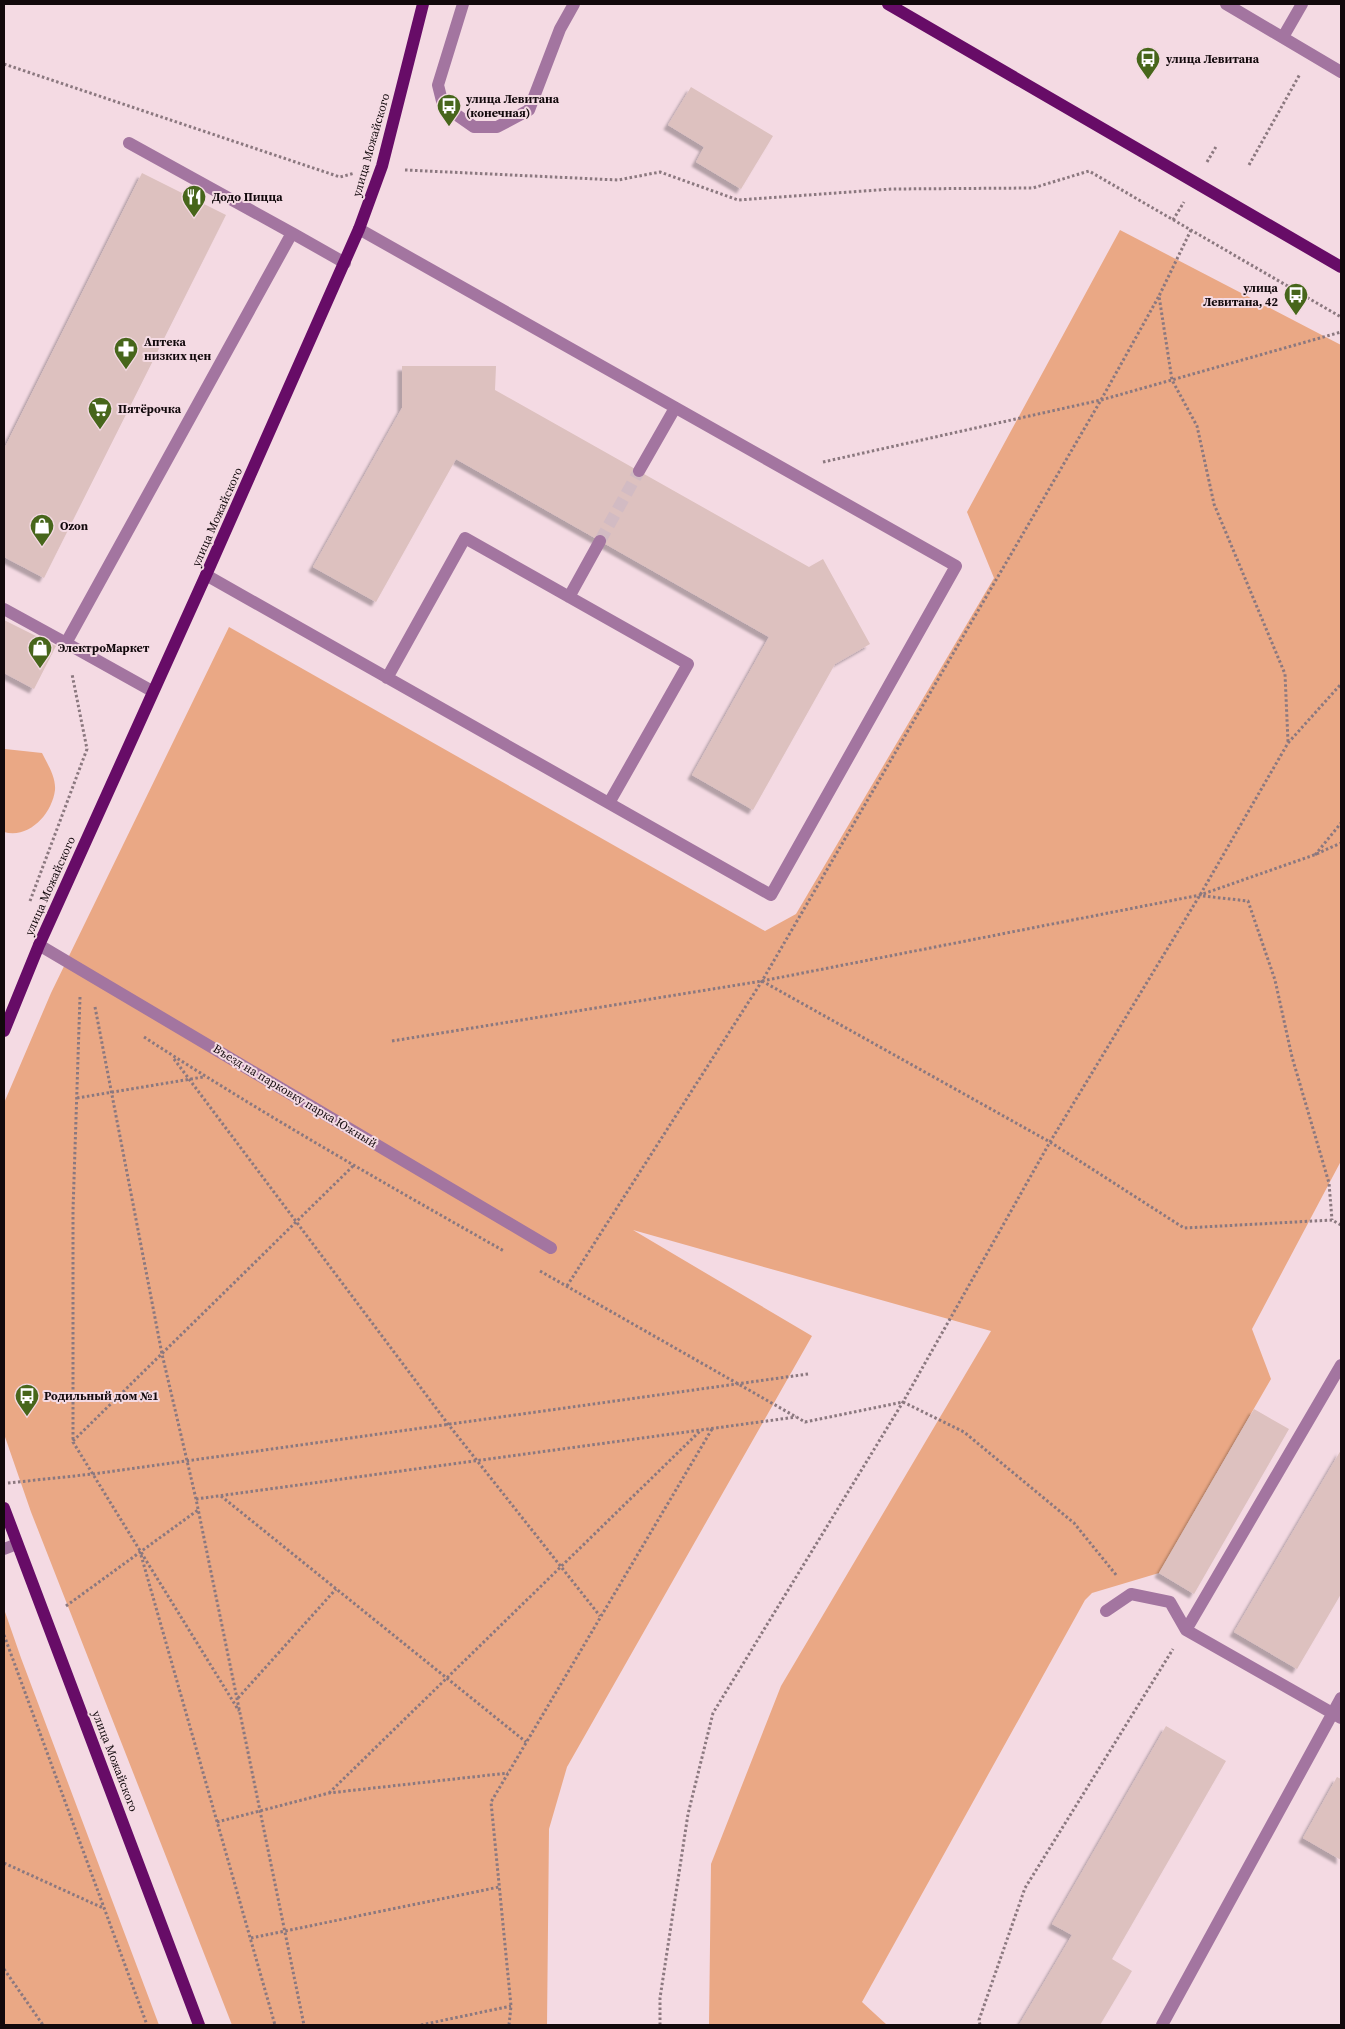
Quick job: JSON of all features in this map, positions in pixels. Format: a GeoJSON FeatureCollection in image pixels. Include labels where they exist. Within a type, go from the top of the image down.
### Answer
{"type":"FeatureCollection","features":[{"type":"Feature","properties":{"kind":"main road","name":"улица Можайского"},"geometry":{"type":"LineString","coordinates":[[4,1031],[39,945],[360,229],[382,166],[423,4]]}},
{"type":"Feature","properties":{"kind":"main road"},"geometry":{"type":"LineString","coordinates":[[888,4],[1341,267]]}},
{"type":"Feature","properties":{"kind":"main road","name":"улица Можайского"},"geometry":{"type":"LineString","coordinates":[[4,1508],[199,2025]]}},
{"type":"Feature","properties":{"kind":"street"},"geometry":{"type":"LineString","coordinates":[[463,4],[438,85],[442,101],[454,113],[474,127],[497,127],[529,110],[560,29],[574,4]]}},
{"type":"Feature","properties":{"kind":"street"},"geometry":{"type":"LineString","coordinates":[[1226,4],[1341,72]]}},
{"type":"Feature","properties":{"kind":"street"},"geometry":{"type":"LineString","coordinates":[[1283,37],[1302,4]]}},
{"type":"Feature","properties":{"kind":"street"},"geometry":{"type":"LineString","coordinates":[[129,143],[346,263]]}},
{"type":"Feature","properties":{"kind":"street"},"geometry":{"type":"LineString","coordinates":[[206,575],[771,895],[956,566],[360,229]]}},
{"type":"Feature","properties":{"kind":"street"},"geometry":{"type":"LineString","coordinates":[[66,643],[292,233]]}},
{"type":"Feature","properties":{"kind":"street"},"geometry":{"type":"LineString","coordinates":[[639,471],[675,408]]}},
{"type":"Feature","properties":{"kind":"street"},"geometry":{"type":"LineString","coordinates":[[387,678],[466,538],[688,664],[609,803]]}},
{"type":"Feature","properties":{"kind":"street"},"geometry":{"type":"LineString","coordinates":[[569,596],[600,541]]}},
{"type":"Feature","properties":{"kind":"street"},"geometry":{"type":"LineString","coordinates":[[4,609],[152,691]]}},
{"type":"Feature","properties":{"kind":"street","name":"Въезд на парковку парка Южный"},"geometry":{"type":"LineString","coordinates":[[39,945],[551,1248]]}},
{"type":"Feature","properties":{"kind":"street"},"geometry":{"type":"LineString","coordinates":[[1186,1630],[1341,1365]]}},
{"type":"Feature","properties":{"kind":"street"},"geometry":{"type":"LineString","coordinates":[[4,1549],[17,1544]]}},
{"type":"Feature","properties":{"kind":"street"},"geometry":{"type":"LineString","coordinates":[[1106,1611],[1131,1594],[1170,1602],[1186,1630],[1337,1715]]}},
{"type":"Feature","properties":{"kind":"street"},"geometry":{"type":"LineString","coordinates":[[1162,2025],[1337,1715],[1341,1698]]}},
{"type":"Feature","properties":{"kind":"path"},"geometry":{"type":"LineString","coordinates":[[1249,165],[1311,54]]}},
{"type":"Feature","properties":{"kind":"path"},"geometry":{"type":"LineString","coordinates":[[4,64],[340,177],[382,166]]}},
{"type":"Feature","properties":{"kind":"path"},"geometry":{"type":"LineString","coordinates":[[408,170],[618,180],[660,172],[738,200],[892,188],[1033,188],[1089,171],[1341,317]]}},
{"type":"Feature","properties":{"kind":"path"},"geometry":{"type":"LineString","coordinates":[[567,1286],[762,981],[1101,400],[1159,296],[1191,230]]}},
{"type":"Feature","properties":{"kind":"path"},"geometry":{"type":"LineString","coordinates":[[1159,296],[1172,380],[1197,426],[1214,504],[1285,674],[1288,743]]}},
{"type":"Feature","properties":{"kind":"path"},"geometry":{"type":"LineString","coordinates":[[786,470],[1101,400],[1341,332]]}},
{"type":"Feature","properties":{"kind":"path"},"geometry":{"type":"LineString","coordinates":[[30,902],[87,749],[66,643]]}},
{"type":"Feature","properties":{"kind":"path"},"geometry":{"type":"LineString","coordinates":[[660,2025],[660,1998],[688,1814],[713,1714],[903,1402],[1050,1142],[1200,895],[1288,743],[1341,684]]}},
{"type":"Feature","properties":{"kind":"path"},"geometry":{"type":"LineString","coordinates":[[1314,855],[1341,823]]}},
{"type":"Feature","properties":{"kind":"path"},"geometry":{"type":"LineString","coordinates":[[392,1041],[762,981],[1200,895],[1314,855],[1341,843]]}},
{"type":"Feature","properties":{"kind":"path"},"geometry":{"type":"LineString","coordinates":[[1200,895],[1248,901],[1276,980],[1292,1057],[1329,1183],[1332,1220]]}},
{"type":"Feature","properties":{"kind":"path"},"geometry":{"type":"LineString","coordinates":[[762,981],[1050,1142],[1184,1228],[1332,1220],[1341,1224]]}},
{"type":"Feature","properties":{"kind":"path"},"geometry":{"type":"LineString","coordinates":[[80,996],[73,1210],[73,1442],[240,1713]]}},
{"type":"Feature","properties":{"kind":"path"},"geometry":{"type":"LineString","coordinates":[[94,1006],[162,1354],[196,1499],[304,2025]]}},
{"type":"Feature","properties":{"kind":"path"},"geometry":{"type":"LineString","coordinates":[[172,1056],[448,1424],[600,1616]]}},
{"type":"Feature","properties":{"kind":"path"},"geometry":{"type":"LineString","coordinates":[[77,1098],[204,1076]]}},
{"type":"Feature","properties":{"kind":"path"},"geometry":{"type":"LineString","coordinates":[[73,1442],[353,1166]]}},
{"type":"Feature","properties":{"kind":"path"},"geometry":{"type":"LineString","coordinates":[[4,1484],[93,1474],[808,1374]]}},
{"type":"Feature","properties":{"kind":"path"},"geometry":{"type":"LineString","coordinates":[[805,1422],[903,1402],[964,1432],[1074,1524],[1131,1594]]}},
{"type":"Feature","properties":{"kind":"path"},"geometry":{"type":"LineString","coordinates":[[196,1499],[796,1417]]}},
{"type":"Feature","properties":{"kind":"path"},"geometry":{"type":"LineString","coordinates":[[509,2025],[511,2006],[491,1802],[712,1428]]}},
{"type":"Feature","properties":{"kind":"path"},"geometry":{"type":"LineString","coordinates":[[329,1793],[702,1430]]}},
{"type":"Feature","properties":{"kind":"path"},"geometry":{"type":"LineString","coordinates":[[220,1496],[526,1742]]}},
{"type":"Feature","properties":{"kind":"path"},"geometry":{"type":"LineString","coordinates":[[46,1618],[198,1510]]}},
{"type":"Feature","properties":{"kind":"path"},"geometry":{"type":"LineString","coordinates":[[140,1550],[275,2025]]}},
{"type":"Feature","properties":{"kind":"path"},"geometry":{"type":"LineString","coordinates":[[238,1699],[336,1589]]}},
{"type":"Feature","properties":{"kind":"path"},"geometry":{"type":"LineString","coordinates":[[980,2025],[979,2020],[1025,1888],[1186,1630]]}},
{"type":"Feature","properties":{"kind":"path"},"geometry":{"type":"LineString","coordinates":[[4,1635],[147,2025]]}},
{"type":"Feature","properties":{"kind":"path"},"geometry":{"type":"LineString","coordinates":[[4,1654],[9,1650]]}},
{"type":"Feature","properties":{"kind":"path"},"geometry":{"type":"LineString","coordinates":[[217,1822],[329,1793],[508,1773]]}},
{"type":"Feature","properties":{"kind":"path"},"geometry":{"type":"LineString","coordinates":[[4,1863],[103,1908]]}},
{"type":"Feature","properties":{"kind":"path"},"geometry":{"type":"LineString","coordinates":[[250,1938],[500,1888]]}},
{"type":"Feature","properties":{"kind":"path"},"geometry":{"type":"LineString","coordinates":[[4,1969],[43,2025]]}},
{"type":"Feature","properties":{"kind":"path"},"geometry":{"type":"LineString","coordinates":[[421,2025],[511,2006]]}},
{"type":"Feature","properties":{"kind":"shaded area"},"geometry":{"type":"Polygon","coordinates":[[[1120,230],[1341,345],[1341,1161],[1252,1329],[1271,1379],[1159,1573],[1092,1593],[1085,1600],[862,2002],[887,2025],[709,2025],[711,1864],[781,1686],[991,1331],[633,1230],[812,1336],[567,1767],[549,1829],[547,2025],[232,2025],[31,1512],[4,1434],[4,1103],[51,993],[229,627],[765,931],[796,914],[994,578],[967,512],[1120,230]]]}},
{"type":"Feature","properties":{"kind":"shaded area"},"geometry":{"type":"Polygon","coordinates":[[[5,749],[42,753],[54,780],[55,790],[49,808],[38,823],[22,832],[4,832],[5,749]]]}},
{"type":"Feature","properties":{"kind":"shaded area"},"geometry":{"type":"Polygon","coordinates":[[[4,1609],[21,1658],[159,2025],[4,2025],[4,1609]]]}},
{"type":"Feature","properties":{"kind":"building"},"geometry":{"type":"Polygon","coordinates":[[[691,87],[773,136],[741,189],[696,162],[704,147],[668,125],[691,87]]]}},
{"type":"Feature","properties":{"kind":"building"},"geometry":{"type":"Polygon","coordinates":[[[142,173],[226,215],[44,578],[4,557],[4,449],[142,173]]]}},
{"type":"Feature","properties":{"kind":"building"},"geometry":{"type":"Polygon","coordinates":[[[402,366],[496,366],[495,390],[809,567],[823,559],[870,644],[835,664],[753,810],[692,775],[769,637],[456,459],[376,602],[313,567],[402,408],[402,366]]]}},
{"type":"Feature","properties":{"kind":"building"},"geometry":{"type":"Polygon","coordinates":[[[4,620],[56,646],[34,689],[4,673],[4,620]]]}},
{"type":"Feature","properties":{"kind":"building"},"geometry":{"type":"Polygon","coordinates":[[[1254,1409],[1289,1429],[1194,1594],[1159,1573],[1254,1409]]]}},
{"type":"Feature","properties":{"kind":"building"},"geometry":{"type":"Polygon","coordinates":[[[1341,1450],[1341,1594],[1297,1669],[1234,1632],[1341,1450]]]}},
{"type":"Feature","properties":{"kind":"building"},"geometry":{"type":"Polygon","coordinates":[[[1166,1726],[1226,1761],[1112,1959],[1132,1971],[1100,2025],[1019,2025],[1072,1935],[1052,1924],[1166,1726]]]}},
{"type":"Feature","properties":{"kind":"building"},"geometry":{"type":"Polygon","coordinates":[[[1337,1777],[1341,1779],[1341,1860],[1303,1838],[1337,1777]]]}},
{"type":"Feature","properties":{"kind":"tunnel"},"geometry":{"type":"LineString","coordinates":[[600,541],[639,471]]}},
{"type":"Feature","properties":{"kind":"place","name":"улица Левитана"},"geometry":{"type":"Point","coordinates":[1148,80]}},
{"type":"Feature","properties":{"kind":"place","name":"улица Левитана (конечная)"},"geometry":{"type":"Point","coordinates":[449,127]}},
{"type":"Feature","properties":{"kind":"place","name":"Додо Пицца"},"geometry":{"type":"Point","coordinates":[194,218]}},
{"type":"Feature","properties":{"kind":"place","name":"улица Левитана, 42"},"geometry":{"type":"Point","coordinates":[1296,316]}},
{"type":"Feature","properties":{"kind":"place","name":"Аптека низких цен"},"geometry":{"type":"Point","coordinates":[126,370]}},
{"type":"Feature","properties":{"kind":"place","name":"Пятёрочка"},"geometry":{"type":"Point","coordinates":[100,430]}},
{"type":"Feature","properties":{"kind":"place","name":"Ozon"},"geometry":{"type":"Point","coordinates":[42,547]}},
{"type":"Feature","properties":{"kind":"place","name":"ЭлектроМаркет"},"geometry":{"type":"Point","coordinates":[40,669]}},
{"type":"Feature","properties":{"kind":"place","name":"Родильный дом №1"},"geometry":{"type":"Point","coordinates":[27,1417]}}]}
